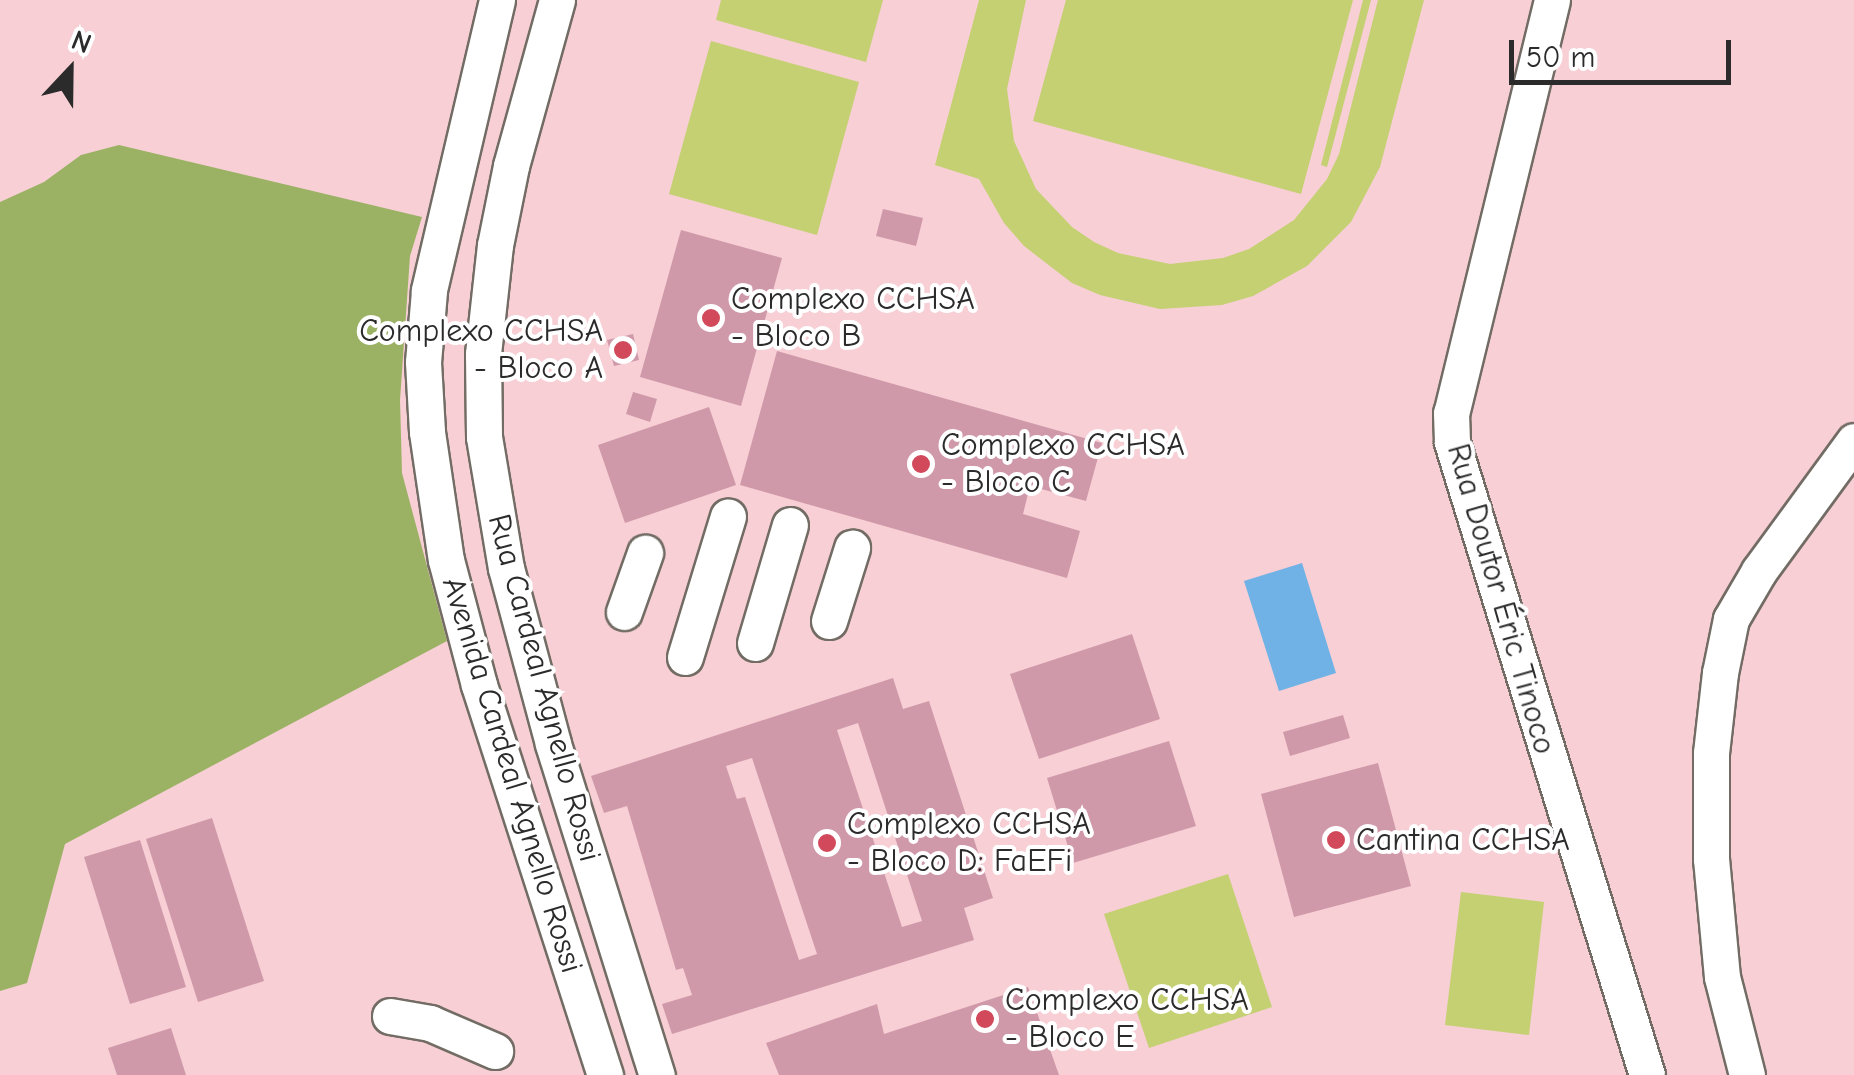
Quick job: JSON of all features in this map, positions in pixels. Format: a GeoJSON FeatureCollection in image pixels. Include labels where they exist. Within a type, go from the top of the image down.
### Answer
{"type":"FeatureCollection","features":[{"type":"Feature","properties":{"kind":"street","name":"Avenida Cardeal Agnello Rossi"},"geometry":{"type":"LineString","coordinates":[[497,0],[429,292],[422,362],[426,432],[446,560],[479,685],[604,1075]]}},
{"type":"Feature","properties":{"kind":"street","name":"Rua Cardeal Agnello Rossi"},"geometry":{"type":"LineString","coordinates":[[557,0],[511,166],[495,245],[483,354],[484,438],[506,568],[552,744],[658,1075]]}},
{"type":"Feature","properties":{"kind":"street","name":"Rua Doutor Éric Tinoco"},"geometry":{"type":"LineString","coordinates":[[1552,0],[1451,413],[1452,442],[1647,1075]]}},
{"type":"Feature","properties":{"kind":"street"},"geometry":{"type":"LineString","coordinates":[[1747,1075],[1722,977],[1711,859],[1711,753],[1720,673],[1731,619],[1759,570],[1854,441]]}},
{"type":"Feature","properties":{"kind":"street"},"geometry":{"type":"LineString","coordinates":[[685,657],[728,516]]}},
{"type":"Feature","properties":{"kind":"street"},"geometry":{"type":"LineString","coordinates":[[755,643],[790,525]]}},
{"type":"Feature","properties":{"kind":"street"},"geometry":{"type":"LineString","coordinates":[[829,620],[852,548]]}},
{"type":"Feature","properties":{"kind":"street"},"geometry":{"type":"LineString","coordinates":[[624,612],[645,553]]}},
{"type":"Feature","properties":{"kind":"street"},"geometry":{"type":"LineString","coordinates":[[390,1016],[430,1023],[495,1051]]}},
{"type":"Feature","properties":{"kind":"shaded area"},"geometry":{"type":"Polygon","coordinates":[[[0,0],[1854,0],[1854,1075],[0,1075],[0,0]]]}},
{"type":"Feature","properties":{"kind":"green space"},"geometry":{"type":"Polygon","coordinates":[[[721,0],[883,0],[866,62],[716,20],[721,0]]]}},
{"type":"Feature","properties":{"kind":"green space"},"geometry":{"type":"Polygon","coordinates":[[[979,0],[1026,0],[1007,89],[1014,141],[1036,189],[1072,227],[1094,242],[1118,253],[1170,264],[1223,258],[1249,249],[1294,220],[1327,179],[1339,154],[1378,0],[1424,0],[1380,167],[1351,222],[1307,266],[1253,296],[1222,305],[1160,309],[1100,295],[1072,283],[1024,246],[1004,223],[979,179],[935,165],[979,0]]]}},
{"type":"Feature","properties":{"kind":"green space"},"geometry":{"type":"Polygon","coordinates":[[[1066,0],[1353,0],[1301,194],[1033,121],[1066,0]]]}},
{"type":"Feature","properties":{"kind":"green space"},"geometry":{"type":"Polygon","coordinates":[[[1363,0],[1371,0],[1327,167],[1321,165],[1363,0]]]}},
{"type":"Feature","properties":{"kind":"green space"},"geometry":{"type":"Polygon","coordinates":[[[711,41],[859,82],[817,235],[669,194],[711,41]]]}},
{"type":"Feature","properties":{"kind":"green space"},"geometry":{"type":"Polygon","coordinates":[[[119,145],[422,217],[410,256],[400,400],[402,473],[447,641],[65,844],[27,983],[0,991],[0,202],[44,182],[81,155],[119,145]]]}},
{"type":"Feature","properties":{"kind":"green space"},"geometry":{"type":"Polygon","coordinates":[[[1228,874],[1272,1007],[1149,1048],[1104,914],[1228,874]]]}},
{"type":"Feature","properties":{"kind":"green space"},"geometry":{"type":"Polygon","coordinates":[[[1461,892],[1544,902],[1529,1035],[1445,1025],[1461,892]]]}},
{"type":"Feature","properties":{"kind":"water"},"geometry":{"type":"Polygon","coordinates":[[[1302,563],[1336,673],[1279,691],[1244,581],[1302,563]]]}},
{"type":"Feature","properties":{"kind":"building"},"geometry":{"type":"Polygon","coordinates":[[[883,209],[923,218],[916,246],[876,236],[883,209]]]}},
{"type":"Feature","properties":{"kind":"building","name":"Complexo CCHSA - Bloco B"},"geometry":{"type":"Polygon","coordinates":[[[681,230],[782,258],[741,406],[640,377],[681,230]]]}},
{"type":"Feature","properties":{"kind":"building","name":"Complexo CCHSA - Bloco A"},"geometry":{"type":"Polygon","coordinates":[[[633,334],[639,360],[614,366],[607,340],[633,334]]]}},
{"type":"Feature","properties":{"kind":"building","name":"Complexo CCHSA - Bloco C"},"geometry":{"type":"Polygon","coordinates":[[[777,351],[1102,443],[1086,501],[1030,486],[1023,514],[1080,531],[1067,578],[740,485],[777,351]]]}},
{"type":"Feature","properties":{"kind":"building","name":"Complexo CCHSA - Bloco B"},"geometry":{"type":"Polygon","coordinates":[[[633,392],[657,399],[650,422],[626,414],[633,392]]]}},
{"type":"Feature","properties":{"kind":"building","name":"Complexo CCHSA - Bloco B"},"geometry":{"type":"Polygon","coordinates":[[[709,407],[736,485],[625,523],[598,445],[709,407]]]}},
{"type":"Feature","properties":{"kind":"building"},"geometry":{"type":"Polygon","coordinates":[[[1132,634],[1160,719],[1039,759],[1010,674],[1132,634]]]}},
{"type":"Feature","properties":{"kind":"building"},"geometry":{"type":"Polygon","coordinates":[[[893,678],[903,709],[929,701],[993,898],[964,908],[974,940],[672,1034],[662,1004],[692,995],[683,968],[676,970],[627,806],[604,813],[591,776],[893,678]],[[858,723],[837,730],[902,927],[922,921],[858,723]],[[752,758],[726,766],[737,799],[745,797],[799,960],[817,954],[752,758]]]}},
{"type":"Feature","properties":{"kind":"building"},"geometry":{"type":"Polygon","coordinates":[[[1343,715],[1350,738],[1290,756],[1283,732],[1343,715]]]}},
{"type":"Feature","properties":{"kind":"building"},"geometry":{"type":"Polygon","coordinates":[[[1169,741],[1196,826],[1073,863],[1047,778],[1169,741]]]}},
{"type":"Feature","properties":{"kind":"building","name":"Cantina CCHSA"},"geometry":{"type":"Polygon","coordinates":[[[1378,763],[1411,886],[1294,917],[1261,794],[1378,763]]]}},
{"type":"Feature","properties":{"kind":"building"},"geometry":{"type":"Polygon","coordinates":[[[212,818],[264,981],[198,1002],[146,839],[212,818]]]}},
{"type":"Feature","properties":{"kind":"building"},"geometry":{"type":"Polygon","coordinates":[[[140,840],[186,987],[130,1004],[84,857],[140,840]]]}},
{"type":"Feature","properties":{"kind":"building","name":"Complexo CCHSA - Bloco E"},"geometry":{"type":"Polygon","coordinates":[[[1028,987],[1059,1075],[779,1075],[766,1043],[877,1004],[884,1034],[1028,987]]]}},
{"type":"Feature","properties":{"kind":"building"},"geometry":{"type":"Polygon","coordinates":[[[171,1028],[186,1075],[117,1075],[108,1048],[171,1028]]]}},
{"type":"Feature","properties":{"kind":"place","name":"Complexo CCHSA - Bloco B"},"geometry":{"type":"Point","coordinates":[711,318]}},
{"type":"Feature","properties":{"kind":"place","name":"Complexo CCHSA - Bloco A"},"geometry":{"type":"Point","coordinates":[623,350]}},
{"type":"Feature","properties":{"kind":"place","name":"Complexo CCHSA - Bloco C"},"geometry":{"type":"Point","coordinates":[921,464]}},
{"type":"Feature","properties":{"kind":"place","name":"Cantina CCHSA"},"geometry":{"type":"Point","coordinates":[1336,840]}},
{"type":"Feature","properties":{"kind":"place","name":"Complexo CCHSA - Bloco D: FaEFi"},"geometry":{"type":"Point","coordinates":[827,843]}},
{"type":"Feature","properties":{"kind":"place","name":"Complexo CCHSA - Bloco E"},"geometry":{"type":"Point","coordinates":[985,1019]}}]}
